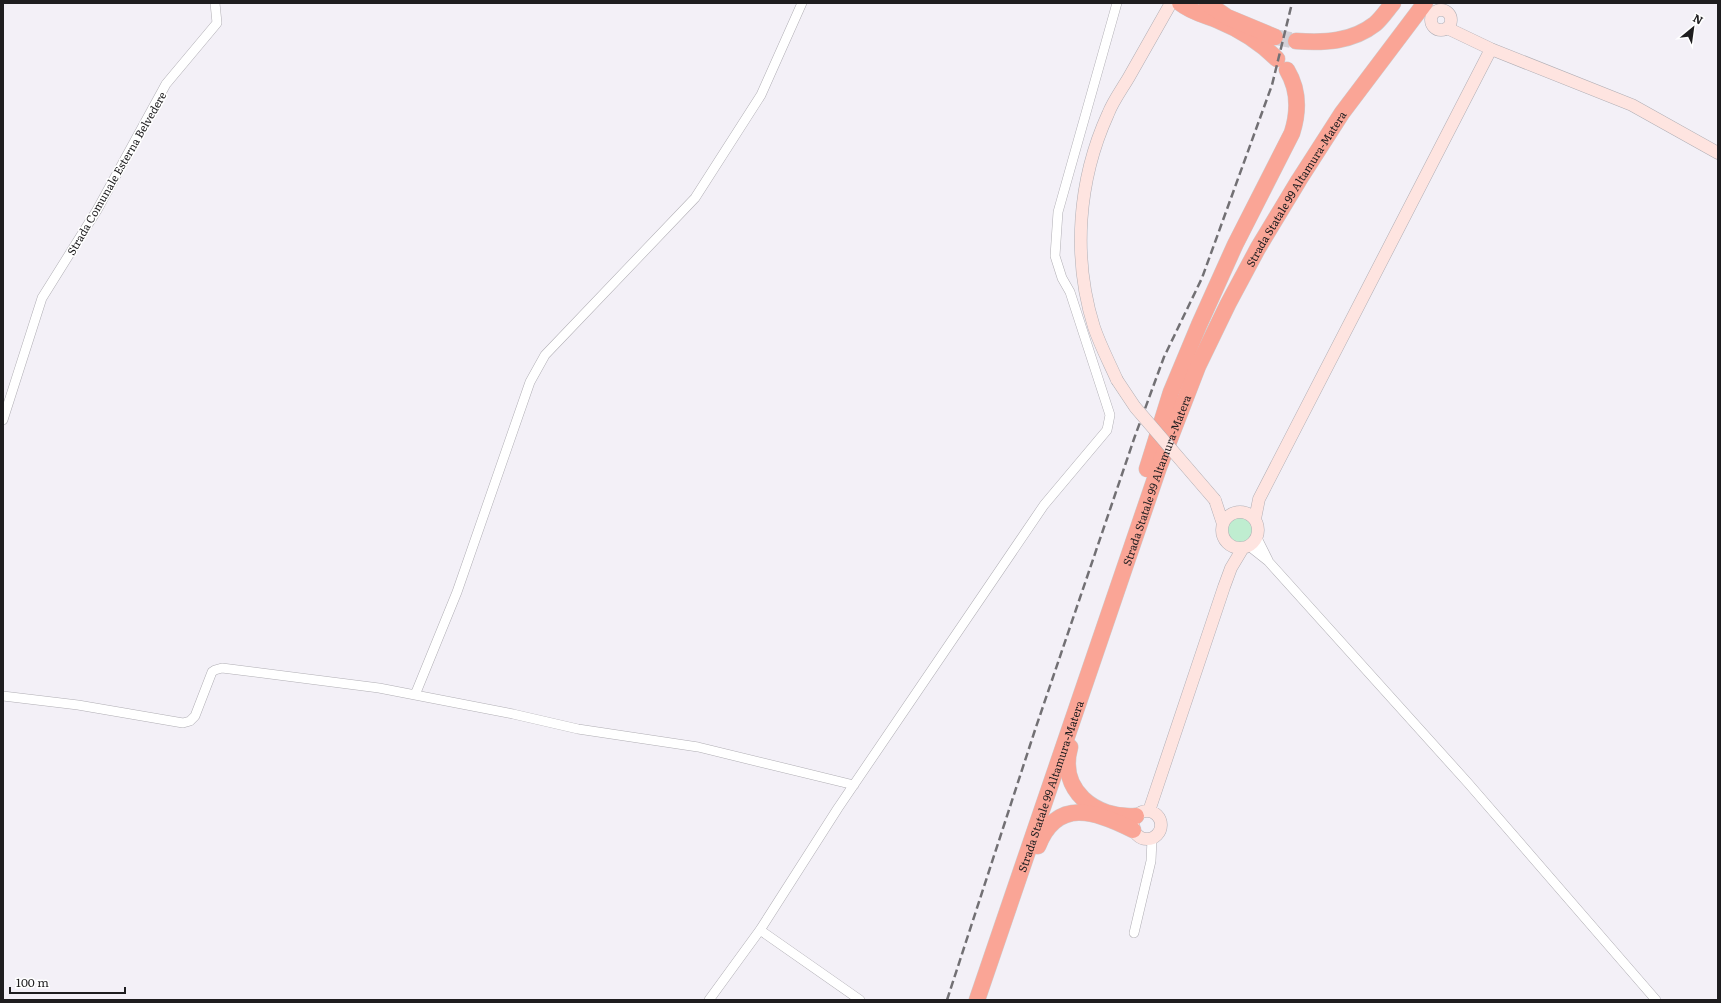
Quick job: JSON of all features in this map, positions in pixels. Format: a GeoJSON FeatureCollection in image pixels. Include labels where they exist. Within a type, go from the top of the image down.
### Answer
{"type":"FeatureCollection","features":[{"type":"Feature","properties":{"kind":"highway"},"geometry":{"type":"LineString","coordinates":[[965,1000],[1171,392],[1235,245],[1292,133],[1296,121],[1296,87],[1282,64],[1265,46],[1253,38],[1217,20],[1195,13],[1180,3]]}},
{"type":"Feature","properties":{"kind":"highway"},"geometry":{"type":"LineString","coordinates":[[1207,3],[1227,17],[1276,37]]}},
{"type":"Feature","properties":{"kind":"highway"},"geometry":{"type":"LineString","coordinates":[[1296,41],[1320,43],[1341,40],[1360,33],[1376,23],[1393,3]]}},
{"type":"Feature","properties":{"kind":"highway"},"geometry":{"type":"LineString","coordinates":[[1146,469],[1190,362],[1248,244],[1291,173],[1335,107],[1412,3]]}},
{"type":"Feature","properties":{"kind":"highway","name":"Strada Statale 99 Altamura-Matera"},"geometry":{"type":"LineString","coordinates":[[977,1000],[1159,467],[1198,366],[1228,304],[1258,248],[1342,113],[1425,3]]}},
{"type":"Feature","properties":{"kind":"highway"},"geometry":{"type":"LineString","coordinates":[[1118,586],[1096,672],[1074,732],[1067,759],[1068,772],[1073,786],[1083,799],[1097,809],[1117,816],[1140,819]]}},
{"type":"Feature","properties":{"kind":"highway"},"geometry":{"type":"LineString","coordinates":[[982,1000],[1035,853],[1047,828],[1057,818],[1068,813],[1082,811],[1116,821],[1140,819]]}},
{"type":"Feature","properties":{"kind":"street","name":"Strada Comunale Esterna Belvedere"},"geometry":{"type":"LineString","coordinates":[[3,420],[42,298],[97,210],[166,84],[217,23],[215,3]]}},
{"type":"Feature","properties":{"kind":"street"},"geometry":{"type":"LineString","coordinates":[[415,695],[457,592],[530,382],[549,350],[695,198],[761,95],[802,3]]}},
{"type":"Feature","properties":{"kind":"street"},"geometry":{"type":"LineString","coordinates":[[709,1000],[760,930],[854,785],[1044,505],[1106,430],[1110,415],[1070,292],[1062,278],[1055,256],[1058,212],[1117,3]]}},
{"type":"Feature","properties":{"kind":"street"},"geometry":{"type":"LineString","coordinates":[[1140,819],[1157,815],[1161,824],[1159,833],[1152,839],[1143,839],[1136,834],[1140,819],[1231,568],[1250,544],[1259,528],[1252,516],[1238,512],[1215,500],[1135,407],[1117,380],[1095,328],[1088,303],[1083,275],[1080,230],[1085,184],[1095,147],[1108,112],[1171,3]]}},
{"type":"Feature","properties":{"kind":"street"},"geometry":{"type":"LineString","coordinates":[[1447,28],[1451,20],[1450,7],[1434,13],[1431,22],[1437,29],[1447,28],[1491,49],[1632,105],[1718,153]]}},
{"type":"Feature","properties":{"kind":"street"},"geometry":{"type":"LineString","coordinates":[[1255,519],[1259,500],[1491,49]]}},
{"type":"Feature","properties":{"kind":"street"},"geometry":{"type":"LineString","coordinates":[[1215,500],[1223,524],[1223,536],[1230,545],[1231,568]]}},
{"type":"Feature","properties":{"kind":"street"},"geometry":{"type":"LineString","coordinates":[[1223,524],[1229,515],[1238,512],[1259,500]]}},
{"type":"Feature","properties":{"kind":"street"},"geometry":{"type":"LineString","coordinates":[[1230,545],[1250,544],[1268,561],[1468,783],[1656,1000]]}},
{"type":"Feature","properties":{"kind":"street"},"geometry":{"type":"LineString","coordinates":[[3,696],[78,704],[184,723],[190,721],[195,716],[212,672],[218,668],[222,668],[379,688],[513,714],[578,729],[698,747],[854,785]]}},
{"type":"Feature","properties":{"kind":"street"},"geometry":{"type":"LineString","coordinates":[[1134,933],[1150,861],[1152,839]]}},
{"type":"Feature","properties":{"kind":"street"},"geometry":{"type":"LineString","coordinates":[[760,930],[860,1000]]}},
{"type":"Feature","properties":{"kind":"green space"},"geometry":{"type":"Polygon","coordinates":[[[1241,517],[1250,521],[1254,530],[1250,539],[1241,543],[1232,539],[1228,530],[1232,521],[1241,517]]]}},
{"type":"Feature","properties":{"kind":"tunnel"},"geometry":{"type":"LineString","coordinates":[[1275,37],[1296,41]]}},
{"type":"Feature","properties":{"kind":"railway"},"geometry":{"type":"LineString","coordinates":[[947,1000],[1035,730],[1135,436],[1164,357],[1202,278],[1272,85],[1292,3]]}}]}
